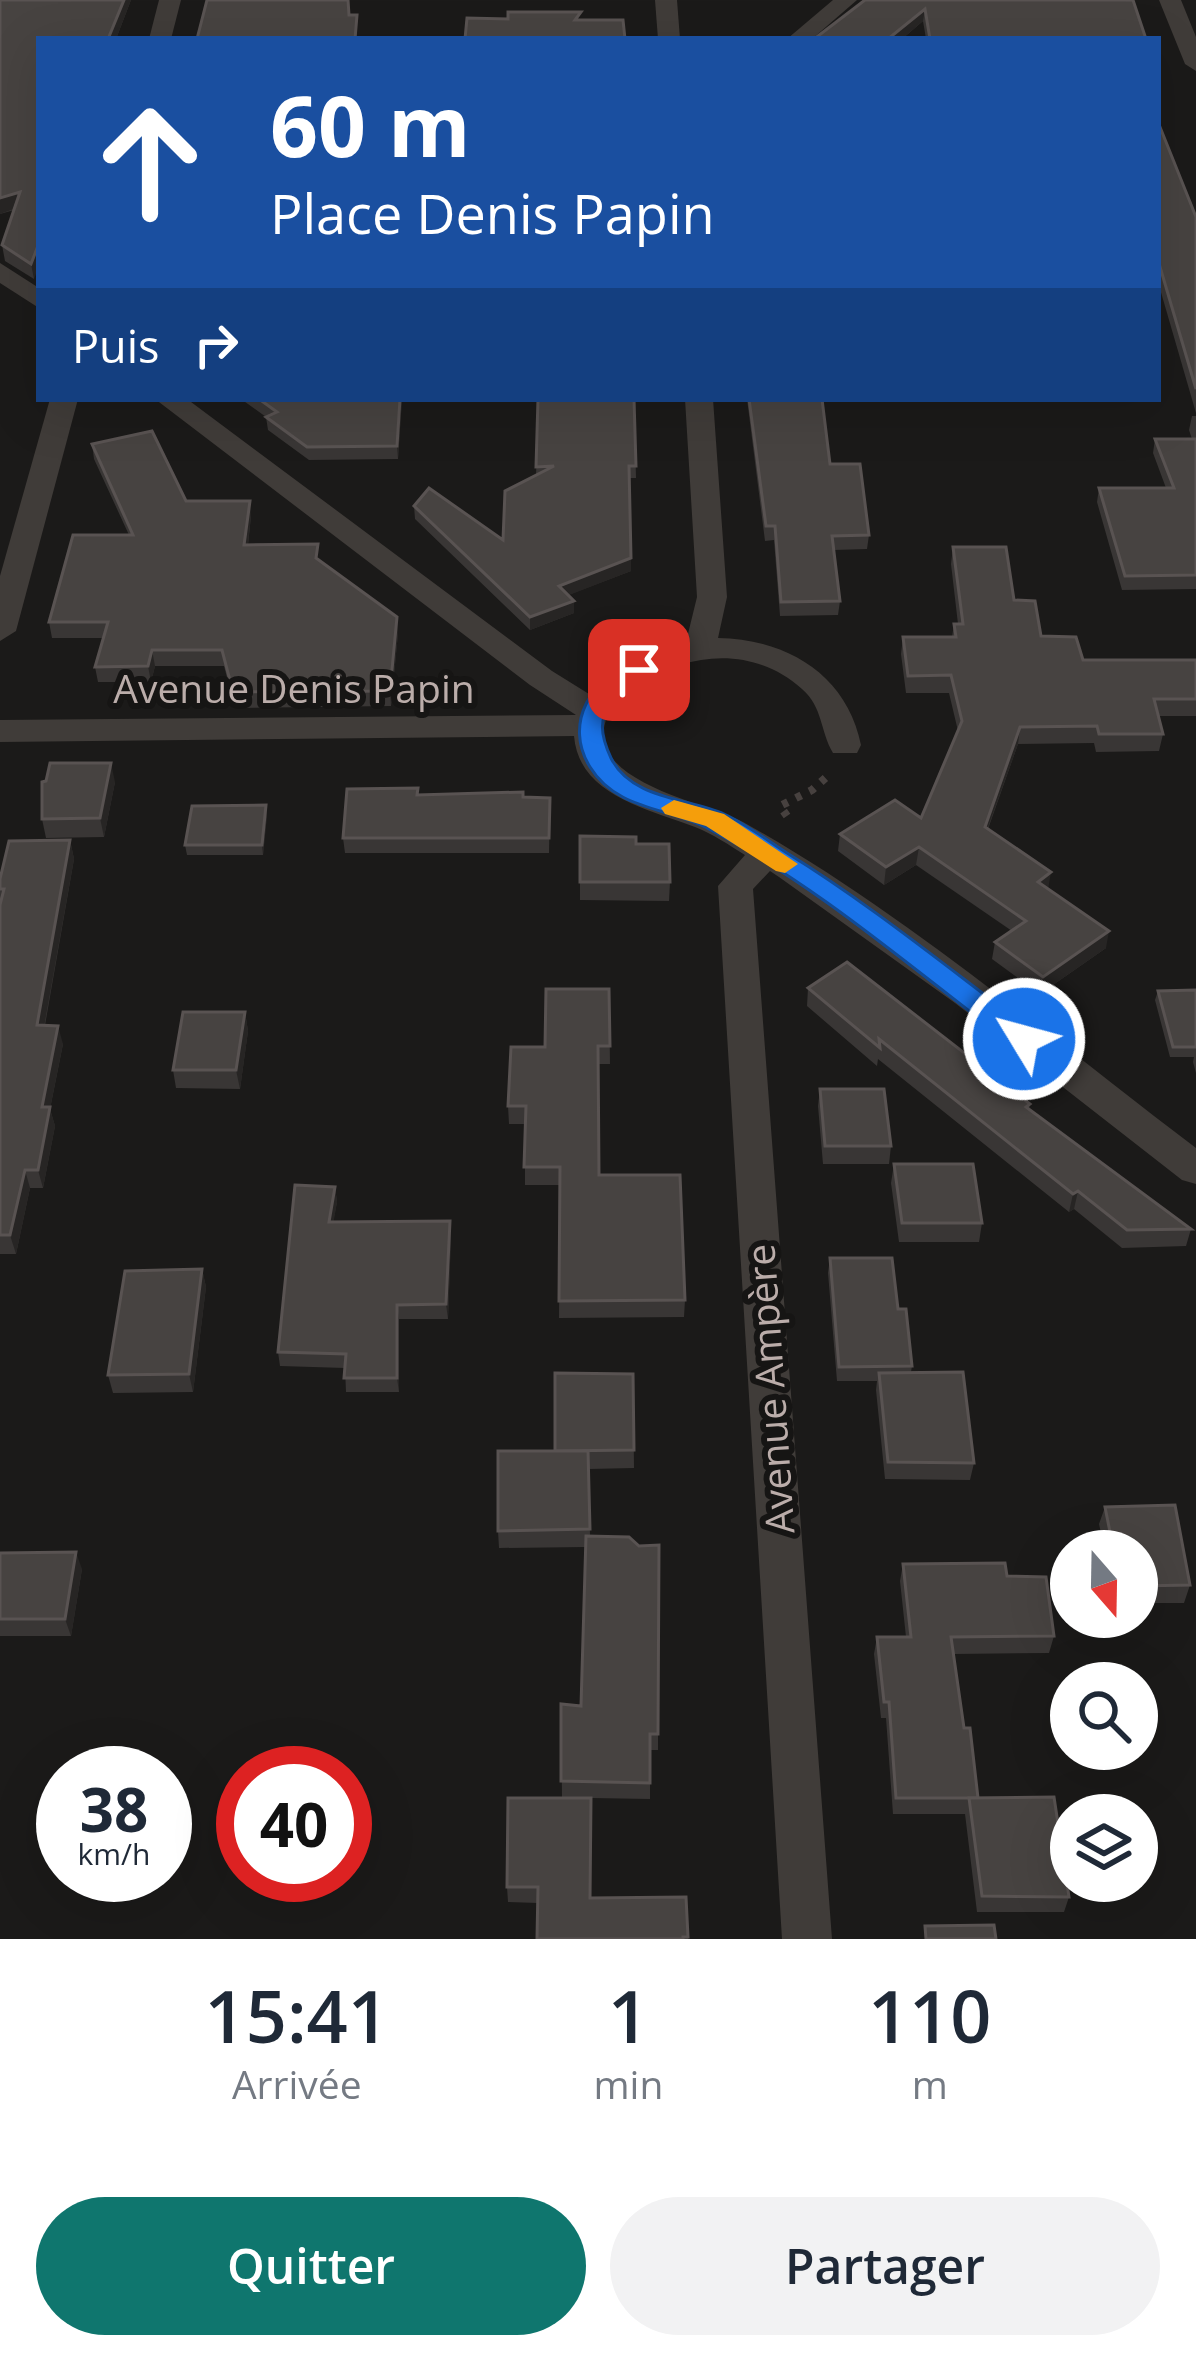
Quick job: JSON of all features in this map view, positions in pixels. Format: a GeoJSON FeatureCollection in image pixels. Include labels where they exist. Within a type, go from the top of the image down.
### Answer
{"type":"FeatureCollection","features":[{"type":"Feature","properties":{"kind":"street"},"geometry":{"type":"LineString","coordinates":[[161,36],[170,0]]}},
{"type":"Feature","properties":{"kind":"street"},"geometry":{"type":"LineString","coordinates":[[667,0],[670,36]]}},
{"type":"Feature","properties":{"kind":"street"},"geometry":{"type":"LineString","coordinates":[[802,36],[847,0]]}},
{"type":"Feature","properties":{"kind":"street"},"geometry":{"type":"LineString","coordinates":[[1170,0],[1196,64]]}},
{"type":"Feature","properties":{"kind":"street"},"geometry":{"type":"LineString","coordinates":[[0,271],[36,298]]}},
{"type":"Feature","properties":{"kind":"street"},"geometry":{"type":"LineString","coordinates":[[0,631],[63,402]]}},
{"type":"Feature","properties":{"kind":"street"},"geometry":{"type":"LineString","coordinates":[[173,402],[591,717],[601,764],[623,786],[653,803],[780,838],[887,935],[1196,1169]]}},
{"type":"Feature","properties":{"kind":"street"},"geometry":{"type":"LineString","coordinates":[[699,402],[712,597],[700,648]]}},
{"type":"Feature","properties":{"kind":"street"},"geometry":{"type":"LineString","coordinates":[[591,717],[611,688],[639,670],[700,648],[777,659],[808,675],[831,695],[844,719],[845,745]]}},
{"type":"Feature","properties":{"kind":"street","name":"Avenue Denis Papin"},"geometry":{"type":"LineString","coordinates":[[0,731],[591,717]]}},
{"type":"Feature","properties":{"kind":"street","name":"Avenue Ampère"},"geometry":{"type":"LineString","coordinates":[[780,838],[735,886],[807,1939]]}},
{"type":"Feature","properties":{"kind":"path"},"geometry":{"type":"LineString","coordinates":[[780,838],[780,806],[812,790],[835,770],[845,745]]}},
{"type":"Feature","properties":{"kind":"building"},"geometry":{"type":"Polygon","coordinates":[[[0,0],[124,0],[109,36],[36,36],[36,251],[31,264],[2,245],[20,192],[0,198],[0,0]]]}},
{"type":"Feature","properties":{"kind":"building"},"geometry":{"type":"Polygon","coordinates":[[[207,0],[348,0],[349,15],[357,15],[355,36],[198,36],[207,0]]]}},
{"type":"Feature","properties":{"kind":"building"},"geometry":{"type":"Polygon","coordinates":[[[865,0],[1133,0],[1145,36],[930,36],[925,9],[892,36],[818,36],[865,0]]]}},
{"type":"Feature","properties":{"kind":"building"},"geometry":{"type":"Polygon","coordinates":[[[508,12],[581,12],[575,20],[623,20],[625,36],[465,36],[467,18],[508,19],[508,12]]]}},
{"type":"Feature","properties":{"kind":"building"},"geometry":{"type":"Polygon","coordinates":[[[1161,130],[1196,217],[1196,389],[1161,270],[1161,130]]]}},
{"type":"Feature","properties":{"kind":"building"},"geometry":{"type":"Polygon","coordinates":[[[263,402],[400,402],[397,446],[307,447],[266,417],[277,412],[263,402]]]}},
{"type":"Feature","properties":{"kind":"building"},"geometry":{"type":"Polygon","coordinates":[[[538,402],[634,402],[636,466],[629,466],[631,558],[559,586],[574,601],[530,617],[414,506],[429,488],[503,540],[505,491],[554,466],[536,467],[538,402]]]}},
{"type":"Feature","properties":{"kind":"building"},"geometry":{"type":"Polygon","coordinates":[[[749,402],[822,402],[830,464],[860,464],[869,535],[832,536],[840,601],[781,602],[775,526],[766,526],[749,402]]]}},
{"type":"Feature","properties":{"kind":"building"},"geometry":{"type":"Polygon","coordinates":[[[152,431],[186,501],[250,501],[244,545],[318,544],[316,558],[397,617],[390,691],[233,692],[222,650],[152,650],[148,666],[95,667],[108,622],[49,622],[73,535],[133,535],[92,444],[152,431]]]}},
{"type":"Feature","properties":{"kind":"building"},"geometry":{"type":"Polygon","coordinates":[[[1155,439],[1196,439],[1196,575],[1125,576],[1099,488],[1174,488],[1155,439]]]}},
{"type":"Feature","properties":{"kind":"building"},"geometry":{"type":"Polygon","coordinates":[[[953,547],[1006,547],[1014,600],[1035,601],[1041,636],[1076,637],[1083,660],[1196,660],[1196,699],[1154,699],[1163,734],[1099,734],[1097,726],[1020,727],[985,827],[1051,872],[1038,882],[1109,931],[1043,977],[995,942],[1026,921],[919,847],[886,867],[840,834],[895,800],[921,818],[962,721],[951,675],[908,676],[903,637],[956,637],[954,624],[963,624],[953,547]]]}},
{"type":"Feature","properties":{"kind":"building"},"geometry":{"type":"Polygon","coordinates":[[[50,763],[111,763],[100,818],[42,819],[42,782],[50,763]]]}},
{"type":"Feature","properties":{"kind":"building"},"geometry":{"type":"Polygon","coordinates":[[[418,788],[417,795],[523,792],[523,797],[550,798],[549,838],[343,838],[347,789],[418,788]]]}},
{"type":"Feature","properties":{"kind":"building"},"geometry":{"type":"Polygon","coordinates":[[[266,805],[262,845],[185,845],[192,806],[266,805]]]}},
{"type":"Feature","properties":{"kind":"building"},"geometry":{"type":"Polygon","coordinates":[[[580,836],[636,837],[636,844],[669,844],[670,882],[580,882],[580,836]]]}},
{"type":"Feature","properties":{"kind":"building"},"geometry":{"type":"Polygon","coordinates":[[[70,840],[37,1025],[58,1026],[42,1107],[50,1107],[38,1170],[25,1170],[10,1235],[0,1235],[0,905],[4,889],[0,889],[0,879],[9,841],[70,840]]]}},
{"type":"Feature","properties":{"kind":"building"},"geometry":{"type":"Polygon","coordinates":[[[847,962],[1030,1104],[1026,1107],[1191,1229],[1127,1230],[1078,1191],[1073,1194],[879,1039],[880,1048],[808,988],[847,962]]]}},
{"type":"Feature","properties":{"kind":"building"},"geometry":{"type":"Polygon","coordinates":[[[546,989],[609,989],[610,1046],[598,1046],[599,1175],[680,1175],[685,1300],[559,1301],[560,1167],[524,1167],[526,1106],[508,1106],[511,1047],[545,1047],[546,989]]]}},
{"type":"Feature","properties":{"kind":"building"},"geometry":{"type":"Polygon","coordinates":[[[1196,990],[1196,1047],[1173,1047],[1158,991],[1196,990]]]}},
{"type":"Feature","properties":{"kind":"building"},"geometry":{"type":"Polygon","coordinates":[[[183,1012],[245,1012],[236,1070],[173,1070],[183,1012]]]}},
{"type":"Feature","properties":{"kind":"building"},"geometry":{"type":"Polygon","coordinates":[[[820,1089],[884,1089],[891,1146],[825,1146],[820,1089]]]}},
{"type":"Feature","properties":{"kind":"building"},"geometry":{"type":"Polygon","coordinates":[[[894,1164],[973,1164],[982,1223],[902,1223],[894,1164]]]}},
{"type":"Feature","properties":{"kind":"building"},"geometry":{"type":"Polygon","coordinates":[[[295,1185],[335,1187],[329,1222],[450,1221],[446,1304],[397,1305],[397,1378],[344,1378],[346,1354],[278,1352],[295,1185]]]}},
{"type":"Feature","properties":{"kind":"building"},"geometry":{"type":"Polygon","coordinates":[[[830,1258],[892,1258],[898,1309],[906,1309],[912,1366],[839,1367],[830,1258]]]}},
{"type":"Feature","properties":{"kind":"building"},"geometry":{"type":"Polygon","coordinates":[[[202,1269],[189,1374],[108,1375],[125,1271],[202,1269]]]}},
{"type":"Feature","properties":{"kind":"building"},"geometry":{"type":"Polygon","coordinates":[[[963,1372],[974,1463],[888,1462],[879,1373],[963,1372]]]}},
{"type":"Feature","properties":{"kind":"building"},"geometry":{"type":"Polygon","coordinates":[[[555,1373],[633,1374],[634,1450],[555,1451],[555,1373]]]}},
{"type":"Feature","properties":{"kind":"building"},"geometry":{"type":"Polygon","coordinates":[[[498,1451],[588,1451],[590,1529],[498,1531],[498,1451]]]}},
{"type":"Feature","properties":{"kind":"building"},"geometry":{"type":"Polygon","coordinates":[[[1175,1505],[1190,1585],[1158,1586],[1158,1530],[1110,1530],[1105,1507],[1175,1505]]]}},
{"type":"Feature","properties":{"kind":"building"},"geometry":{"type":"Polygon","coordinates":[[[586,1536],[629,1537],[639,1546],[659,1545],[658,1734],[650,1734],[650,1783],[561,1781],[561,1704],[581,1706],[586,1536]]]}},
{"type":"Feature","properties":{"kind":"building"},"geometry":{"type":"Polygon","coordinates":[[[76,1552],[65,1619],[0,1619],[0,1553],[76,1552]]]}},
{"type":"Feature","properties":{"kind":"building"},"geometry":{"type":"Polygon","coordinates":[[[1005,1563],[1007,1576],[1046,1577],[1050,1636],[951,1637],[964,1728],[970,1728],[978,1798],[896,1798],[889,1702],[884,1702],[877,1637],[911,1637],[903,1564],[1005,1563]]]}},
{"type":"Feature","properties":{"kind":"building"},"geometry":{"type":"Polygon","coordinates":[[[1050,1797],[1050,1897],[982,1896],[969,1798],[1050,1797]]]}},
{"type":"Feature","properties":{"kind":"building"},"geometry":{"type":"Polygon","coordinates":[[[508,1798],[591,1798],[590,1898],[686,1897],[688,1937],[537,1939],[538,1887],[507,1887],[508,1798]]]}},
{"type":"Feature","properties":{"kind":"building"},"geometry":{"type":"Polygon","coordinates":[[[994,1925],[996,1939],[926,1939],[925,1926],[994,1925]]]}},
{"type":"Feature","properties":{"kind":"slow traffic"},"geometry":{"type":"LineString","coordinates":[[674,808],[715,820],[785,864]]}},
{"type":"Feature","properties":{"kind":"route"},"geometry":{"type":"LineString","coordinates":[[639,670],[611,688],[593,710],[589,725],[601,764],[623,786],[653,803],[715,820],[807,878],[1024,1039]]}}]}
